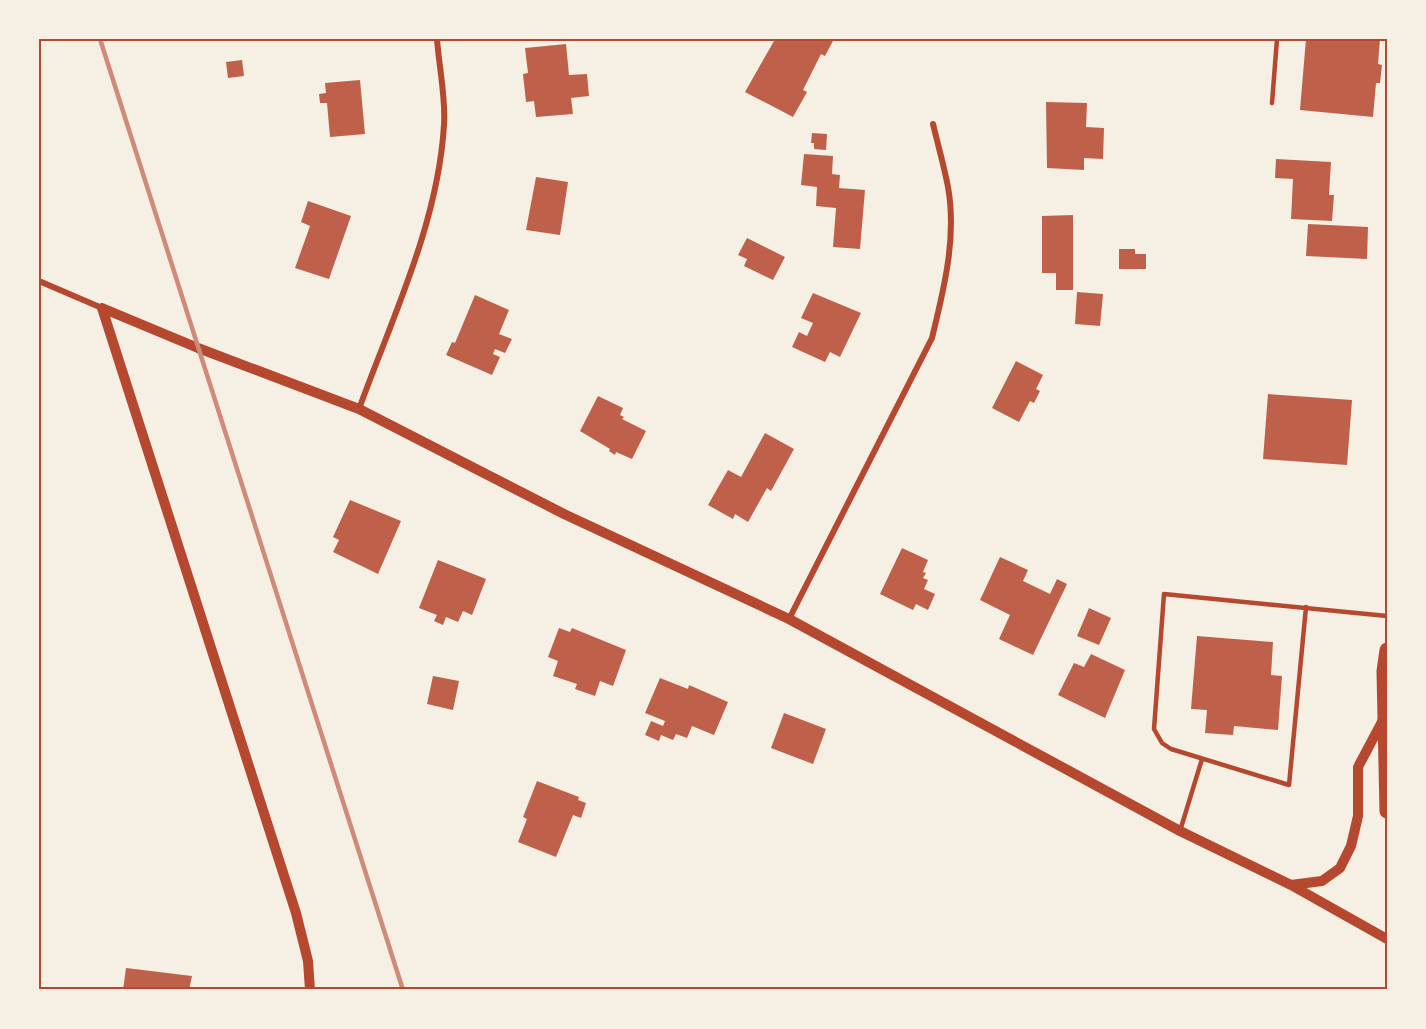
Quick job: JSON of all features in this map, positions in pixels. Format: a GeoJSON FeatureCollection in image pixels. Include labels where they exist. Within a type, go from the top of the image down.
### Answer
{"type":"FeatureCollection","features":[{"type":"Feature","properties":{"kind":"main road"},"geometry":{"type":"LineString","coordinates":[[1387,650],[1385,716],[1387,811]]}},
{"type":"Feature","properties":{"kind":"street"},"geometry":{"type":"LineString","coordinates":[[359,409],[418,249],[437,186],[444,123],[437,39]]}},
{"type":"Feature","properties":{"kind":"street"},"geometry":{"type":"LineString","coordinates":[[789,619],[932,338],[944,289],[950,250],[948,189],[933,124]]}},
{"type":"Feature","properties":{"kind":"street"},"geometry":{"type":"LineString","coordinates":[[39,281],[198,348],[359,409],[564,514],[789,619],[1180,831],[1291,885],[1387,939]]}},
{"type":"Feature","properties":{"kind":"street"},"geometry":{"type":"LineString","coordinates":[[102,308],[296,913],[308,961],[310,990]]}},
{"type":"Feature","properties":{"kind":"street"},"geometry":{"type":"LineString","coordinates":[[1291,885],[1322,881],[1340,868],[1351,846],[1358,816],[1358,767],[1385,716]]}},
{"type":"Feature","properties":{"kind":"lane"},"geometry":{"type":"LineString","coordinates":[[1272,103],[1277,39]]}},
{"type":"Feature","properties":{"kind":"lane"},"geometry":{"type":"LineString","coordinates":[[1306,607],[1289,785],[1203,759],[1161,743],[1154,729],[1164,594],[1306,607],[1387,616]]}},
{"type":"Feature","properties":{"kind":"lane"},"geometry":{"type":"LineString","coordinates":[[1180,831],[1203,759]]}},
{"type":"Feature","properties":{"kind":"building"},"geometry":{"type":"Polygon","coordinates":[[[769,39],[834,39],[825,56],[821,54],[803,90],[807,92],[793,117],[745,92],[774,41],[769,39]]]}},
{"type":"Feature","properties":{"kind":"building"},"geometry":{"type":"Polygon","coordinates":[[[1306,39],[1380,39],[1378,64],[1382,65],[1380,83],[1376,83],[1373,117],[1300,110],[1306,39]]]}},
{"type":"Feature","properties":{"kind":"building"},"geometry":{"type":"Polygon","coordinates":[[[566,44],[569,75],[587,74],[589,96],[571,98],[573,114],[536,117],[534,101],[526,102],[523,74],[528,73],[525,48],[566,44]]]}},
{"type":"Feature","properties":{"kind":"building"},"geometry":{"type":"Polygon","coordinates":[[[242,60],[244,76],[228,78],[226,62],[242,60]]]}},
{"type":"Feature","properties":{"kind":"building"},"geometry":{"type":"Polygon","coordinates":[[[360,80],[365,134],[330,137],[327,103],[320,103],[319,94],[326,93],[325,83],[360,80]]]}},
{"type":"Feature","properties":{"kind":"building"},"geometry":{"type":"Polygon","coordinates":[[[1046,102],[1087,103],[1086,127],[1104,128],[1103,159],[1084,158],[1084,170],[1047,168],[1046,102]]]}},
{"type":"Feature","properties":{"kind":"building"},"geometry":{"type":"Polygon","coordinates":[[[812,133],[827,134],[826,150],[814,149],[814,143],[811,143],[812,133]]]}},
{"type":"Feature","properties":{"kind":"building"},"geometry":{"type":"Polygon","coordinates":[[[804,154],[833,156],[832,174],[840,175],[839,188],[865,190],[860,249],[833,247],[836,208],[816,206],[817,187],[801,185],[804,154]]]}},
{"type":"Feature","properties":{"kind":"building"},"geometry":{"type":"Polygon","coordinates":[[[1276,159],[1331,162],[1329,195],[1334,195],[1332,221],[1291,219],[1293,179],[1275,178],[1276,159]]]}},
{"type":"Feature","properties":{"kind":"building"},"geometry":{"type":"Polygon","coordinates":[[[536,177],[568,182],[560,235],[526,230],[536,177]]]}},
{"type":"Feature","properties":{"kind":"building"},"geometry":{"type":"Polygon","coordinates":[[[308,201],[351,216],[329,279],[295,268],[310,226],[301,222],[308,201]]]}},
{"type":"Feature","properties":{"kind":"building"},"geometry":{"type":"Polygon","coordinates":[[[1073,215],[1073,290],[1056,290],[1056,273],[1042,273],[1042,216],[1073,215]]]}},
{"type":"Feature","properties":{"kind":"building"},"geometry":{"type":"Polygon","coordinates":[[[1308,224],[1368,227],[1367,259],[1306,256],[1308,224]]]}},
{"type":"Feature","properties":{"kind":"building"},"geometry":{"type":"Polygon","coordinates":[[[747,238],[785,257],[773,280],[744,266],[747,259],[738,255],[747,238]]]}},
{"type":"Feature","properties":{"kind":"building"},"geometry":{"type":"Polygon","coordinates":[[[1119,249],[1135,249],[1135,254],[1146,254],[1146,269],[1119,269],[1119,249]]]}},
{"type":"Feature","properties":{"kind":"building"},"geometry":{"type":"Polygon","coordinates":[[[1077,292],[1103,294],[1100,326],[1075,324],[1077,292]]]}},
{"type":"Feature","properties":{"kind":"building"},"geometry":{"type":"Polygon","coordinates":[[[813,293],[861,313],[840,357],[830,352],[825,362],[792,347],[799,332],[807,336],[813,323],[801,318],[813,293]]]}},
{"type":"Feature","properties":{"kind":"building"},"geometry":{"type":"Polygon","coordinates":[[[475,295],[509,310],[499,334],[512,339],[505,353],[495,349],[493,354],[500,357],[492,375],[446,355],[452,342],[455,343],[475,295]]]}},
{"type":"Feature","properties":{"kind":"building"},"geometry":{"type":"Polygon","coordinates":[[[1016,361],[1043,375],[1036,389],[1040,391],[1034,403],[1030,401],[1019,422],[992,408],[1016,361]]]}},
{"type":"Feature","properties":{"kind":"building"},"geometry":{"type":"Polygon","coordinates":[[[1268,394],[1352,400],[1347,465],[1263,459],[1268,394]]]}},
{"type":"Feature","properties":{"kind":"building"},"geometry":{"type":"Polygon","coordinates":[[[598,396],[623,408],[620,415],[624,417],[622,419],[646,431],[632,459],[616,452],[615,455],[609,451],[610,449],[580,431],[598,396]]]}},
{"type":"Feature","properties":{"kind":"building"},"geometry":{"type":"Polygon","coordinates":[[[765,433],[794,449],[771,491],[767,488],[748,522],[735,514],[733,519],[708,505],[728,470],[741,477],[765,433]]]}},
{"type":"Feature","properties":{"kind":"building"},"geometry":{"type":"Polygon","coordinates":[[[350,500],[401,521],[378,574],[333,552],[339,540],[333,537],[350,500]]]}},
{"type":"Feature","properties":{"kind":"building"},"geometry":{"type":"Polygon","coordinates":[[[902,548],[928,560],[923,572],[926,573],[923,578],[928,580],[924,589],[935,594],[928,610],[916,604],[913,610],[880,594],[902,548]]]}},
{"type":"Feature","properties":{"kind":"building"},"geometry":{"type":"Polygon","coordinates":[[[1000,557],[1028,570],[1023,581],[1050,594],[1057,579],[1067,584],[1033,655],[999,639],[1010,615],[980,600],[1000,557]]]}},
{"type":"Feature","properties":{"kind":"building"},"geometry":{"type":"Polygon","coordinates":[[[438,560],[486,579],[472,615],[463,611],[458,622],[446,617],[443,625],[434,621],[437,615],[419,608],[438,560]]]}},
{"type":"Feature","properties":{"kind":"building"},"geometry":{"type":"Polygon","coordinates":[[[1089,608],[1111,618],[1099,645],[1077,636],[1089,608]]]}},
{"type":"Feature","properties":{"kind":"building"},"geometry":{"type":"Polygon","coordinates":[[[559,628],[570,632],[572,628],[626,650],[613,686],[600,681],[595,696],[575,689],[577,684],[553,676],[558,661],[548,657],[559,628]]]}},
{"type":"Feature","properties":{"kind":"building"},"geometry":{"type":"Polygon","coordinates":[[[1197,636],[1273,642],[1271,675],[1282,676],[1278,730],[1234,726],[1233,735],[1205,733],[1207,710],[1191,709],[1197,636]]]}},
{"type":"Feature","properties":{"kind":"building"},"geometry":{"type":"Polygon","coordinates":[[[1091,654],[1125,670],[1105,718],[1058,695],[1074,663],[1084,667],[1091,654]]]}},
{"type":"Feature","properties":{"kind":"building"},"geometry":{"type":"Polygon","coordinates":[[[433,676],[459,681],[453,710],[427,704],[433,676]]]}},
{"type":"Feature","properties":{"kind":"building"},"geometry":{"type":"Polygon","coordinates":[[[660,678],[688,689],[689,685],[728,702],[714,735],[692,726],[687,738],[676,734],[673,740],[661,735],[659,741],[645,735],[651,721],[663,726],[665,721],[645,713],[660,678]]]}},
{"type":"Feature","properties":{"kind":"building"},"geometry":{"type":"Polygon","coordinates":[[[784,713],[826,729],[813,764],[771,748],[784,713]]]}},
{"type":"Feature","properties":{"kind":"building"},"geometry":{"type":"Polygon","coordinates":[[[537,781],[579,797],[578,800],[586,803],[581,818],[573,815],[556,857],[518,842],[527,819],[523,817],[537,781]]]}},
{"type":"Feature","properties":{"kind":"building"},"geometry":{"type":"Polygon","coordinates":[[[126,968],[192,976],[189,990],[123,990],[126,968]]]}},
{"type":"Feature","properties":{"kind":"railway"},"geometry":{"type":"LineString","coordinates":[[100,39],[403,990]]}}]}
